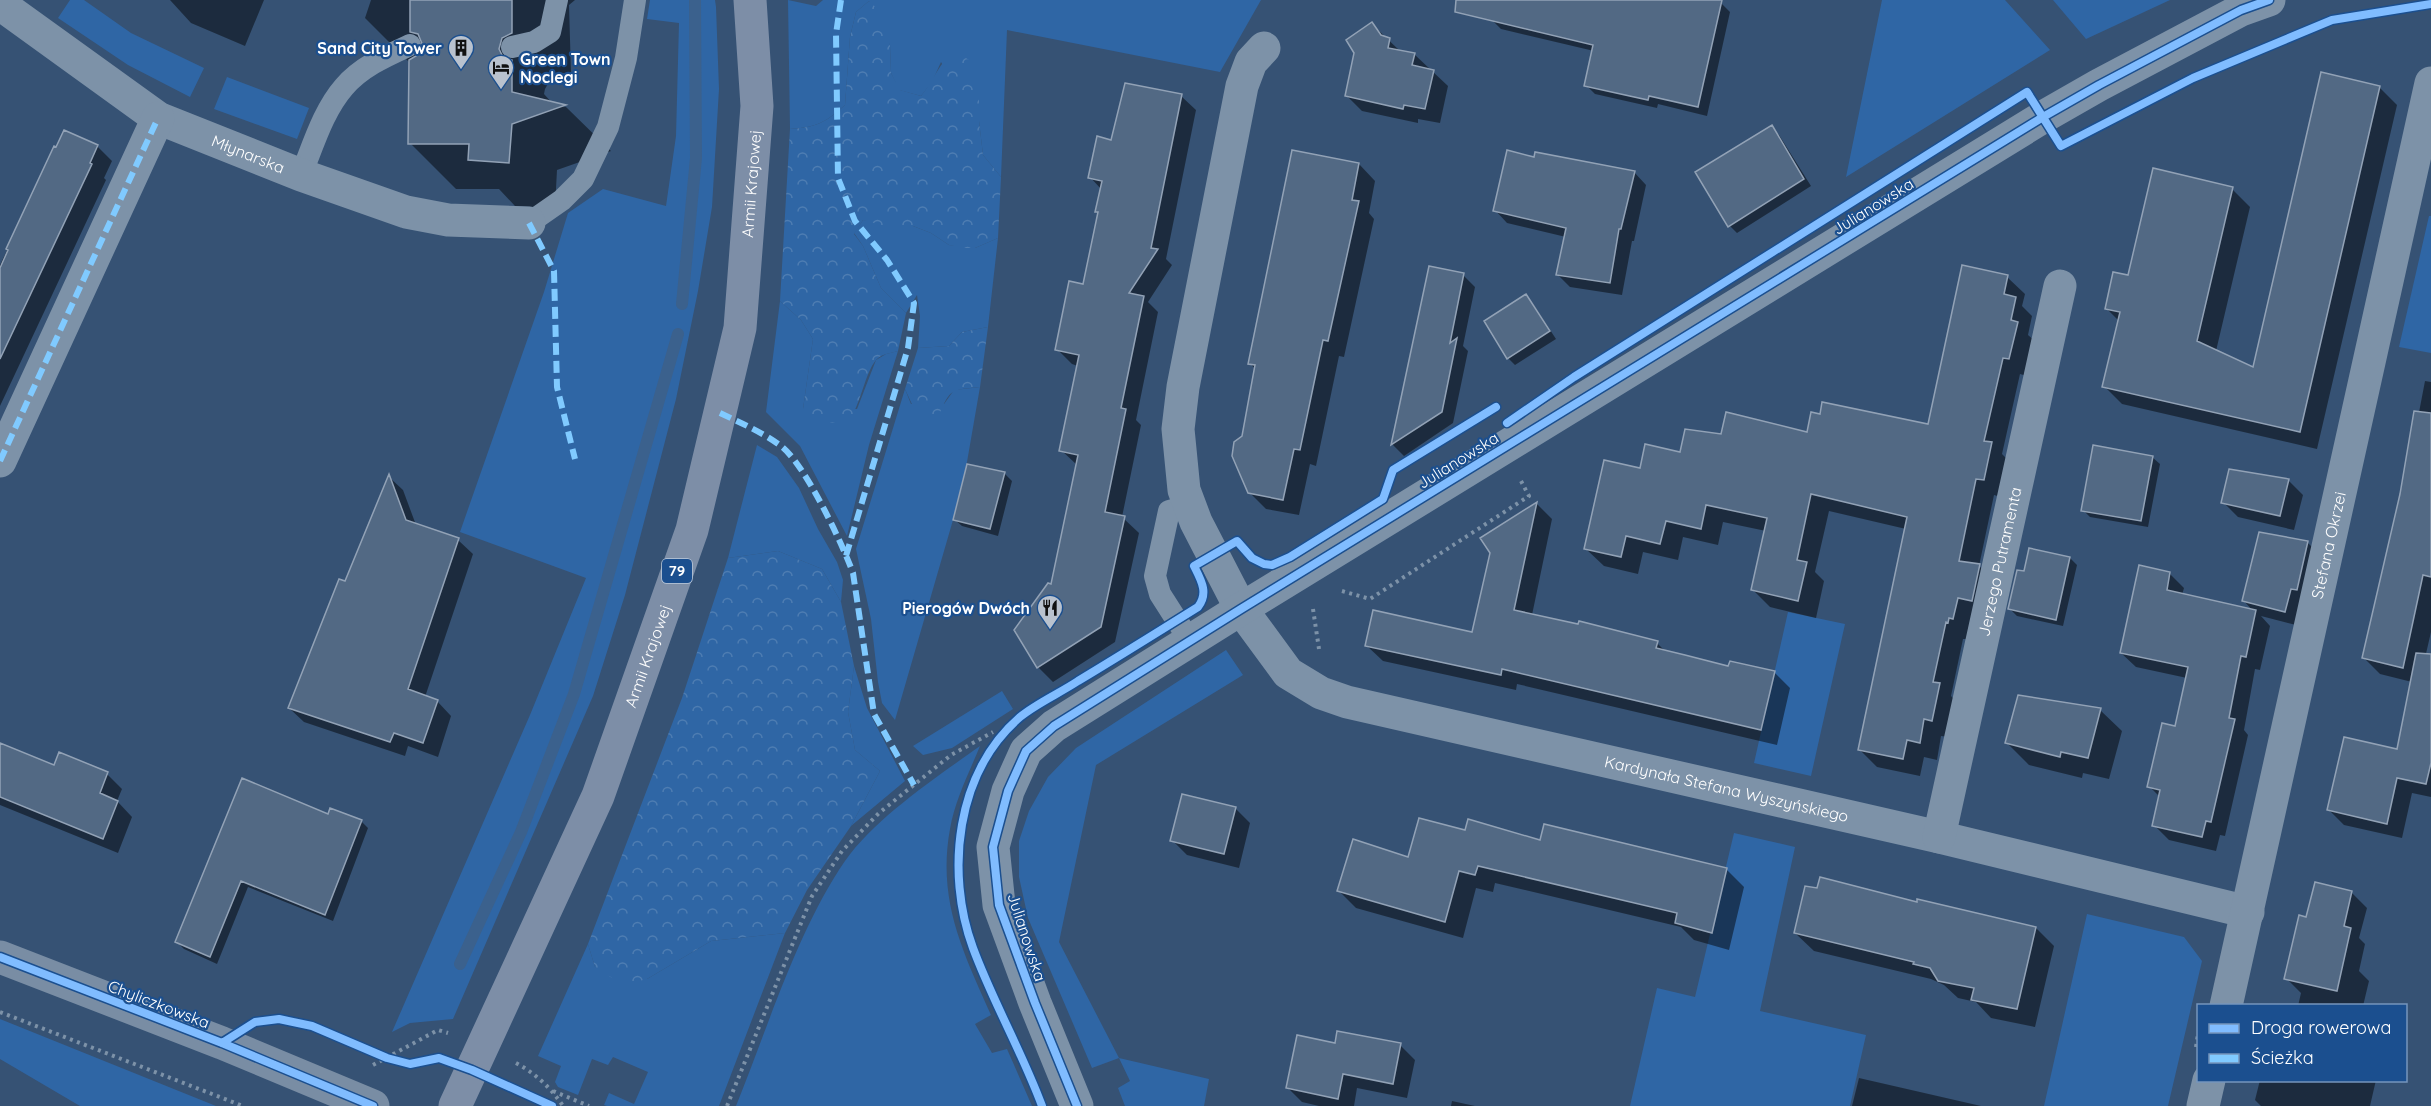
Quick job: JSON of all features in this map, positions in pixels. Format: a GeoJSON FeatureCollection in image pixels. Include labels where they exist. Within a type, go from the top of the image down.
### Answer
{"type":"FeatureCollection","features":[{"type":"Feature","properties":{"kind":"main road","name":"Armii Krajowej"},"geometry":{"type":"LineString","coordinates":[[455,1106],[598,796],[692,530],[740,328],[757,106],[750,0]]}},
{"type":"Feature","properties":{"kind":"street","name":"Julianowska"},"geometry":{"type":"LineString","coordinates":[[1077,1106],[1035,1003],[999,905],[993,847],[1008,791],[1026,752],[1054,726],[2053,112],[2241,10],[2269,0]]}},
{"type":"Feature","properties":{"kind":"street","name":"Młynarska"},"geometry":{"type":"LineString","coordinates":[[0,4],[158,118],[301,175],[406,212],[448,220],[529,222]]}},
{"type":"Feature","properties":{"kind":"street"},"geometry":{"type":"LineString","coordinates":[[1241,609],[1196,522],[1184,490],[1178,429],[1182,387],[1242,86],[1251,62],[1264,48]]}},
{"type":"Feature","properties":{"kind":"street","name":"Stefana Okrzei"},"geometry":{"type":"LineString","coordinates":[[2226,1004],[2431,83]]}},
{"type":"Feature","properties":{"kind":"street"},"geometry":{"type":"LineString","coordinates":[[0,461],[158,118]]}},
{"type":"Feature","properties":{"kind":"street","name":"Jerzego Putramenta"},"geometry":{"type":"LineString","coordinates":[[1939,837],[2060,286]]}},
{"type":"Feature","properties":{"kind":"street","name":"Kardynała Stefana Wyszyńskiego"},"geometry":{"type":"LineString","coordinates":[[1241,609],[1288,673],[1322,693],[1347,702],[1939,837],[2248,912]]}},
{"type":"Feature","properties":{"kind":"street","name":"Chyliczkowska"},"geometry":{"type":"LineString","coordinates":[[0,957],[222,1043],[373,1106]]}},
{"type":"Feature","properties":{"kind":"street"},"geometry":{"type":"LineString","coordinates":[[2203,1106],[2209,1082]]}},
{"type":"Feature","properties":{"kind":"lane"},"geometry":{"type":"LineString","coordinates":[[512,47],[534,42],[550,32],[557,0]]}},
{"type":"Feature","properties":{"kind":"lane"},"geometry":{"type":"LineString","coordinates":[[529,222],[562,200],[583,179],[608,127],[626,57],[635,0]]}},
{"type":"Feature","properties":{"kind":"lane"},"geometry":{"type":"LineString","coordinates":[[301,175],[326,115],[343,88],[374,62],[410,45]]}},
{"type":"Feature","properties":{"kind":"lane"},"geometry":{"type":"LineString","coordinates":[[1190,505],[1169,511],[1155,576],[1160,594],[1190,641]]}},
{"type":"Feature","properties":{"kind":"path"},"geometry":{"type":"LineString","coordinates":[[1336,590],[1370,599],[1529,496],[1502,449]]}},
{"type":"Feature","properties":{"kind":"path"},"geometry":{"type":"LineString","coordinates":[[1312,601],[1321,658]]}},
{"type":"Feature","properties":{"kind":"path"},"geometry":{"type":"LineString","coordinates":[[728,1106],[812,896],[842,851],[879,813],[951,755],[1001,728]]}},
{"type":"Feature","properties":{"kind":"path"},"geometry":{"type":"LineString","coordinates":[[0,1012],[243,1106]]}},
{"type":"Feature","properties":{"kind":"path"},"geometry":{"type":"LineString","coordinates":[[376,1053],[403,1062]]}},
{"type":"Feature","properties":{"kind":"path"},"geometry":{"type":"LineString","coordinates":[[553,1091],[589,1106]]}},
{"type":"Feature","properties":{"kind":"green space"},"geometry":{"type":"Polygon","coordinates":[[[70,0],[84,0],[131,33],[204,68],[190,97],[128,65],[58,18],[70,0]]]}},
{"type":"Feature","properties":{"kind":"green space"},"geometry":{"type":"Polygon","coordinates":[[[650,0],[715,0],[716,7],[719,89],[712,207],[676,399],[625,595],[593,696],[453,1019],[410,1023],[392,1032],[530,715],[586,578],[460,532],[544,292],[568,213],[603,189],[666,206],[676,136],[679,23],[647,19],[650,0]]]}},
{"type":"Feature","properties":{"kind":"green space"},"geometry":{"type":"Polygon","coordinates":[[[788,0],[816,6],[823,0],[1261,0],[1220,72],[1007,30],[1001,177],[983,155],[979,121],[941,62],[932,82],[921,96],[899,90],[891,73],[890,45],[869,1],[856,12],[850,37],[845,105],[820,123],[790,129],[788,0]]]}},
{"type":"Feature","properties":{"kind":"green space"},"geometry":{"type":"Polygon","coordinates":[[[1882,0],[2005,0],[2050,50],[1846,177],[1882,0]]]}},
{"type":"Feature","properties":{"kind":"green space"},"geometry":{"type":"Polygon","coordinates":[[[2053,0],[2170,0],[2086,39],[2053,0]]]}},
{"type":"Feature","properties":{"kind":"green space"},"geometry":{"type":"Polygon","coordinates":[[[869,1],[884,15],[890,45],[891,73],[900,90],[921,96],[940,67],[955,51],[969,60],[979,81],[979,121],[983,155],[1001,177],[998,238],[975,248],[964,248],[949,245],[931,233],[913,226],[884,226],[863,220],[854,234],[863,246],[881,288],[906,313],[898,351],[883,355],[876,360],[849,421],[830,423],[812,420],[803,409],[813,339],[801,320],[780,301],[790,129],[820,123],[845,105],[850,37],[856,12],[869,1]]]}},
{"type":"Feature","properties":{"kind":"green space"},"geometry":{"type":"Polygon","coordinates":[[[227,77],[309,108],[297,139],[214,109],[227,77]]]}},
{"type":"Feature","properties":{"kind":"green space"},"geometry":{"type":"Polygon","coordinates":[[[2429,216],[2431,216],[2431,353],[2399,347],[2429,216]]]}},
{"type":"Feature","properties":{"kind":"green space"},"geometry":{"type":"Polygon","coordinates":[[[863,220],[913,226],[931,233],[949,245],[975,248],[998,238],[988,327],[962,332],[949,346],[918,348],[920,316],[917,295],[906,313],[881,288],[863,246],[854,233],[863,220]]]}},
{"type":"Feature","properties":{"kind":"green space"},"geometry":{"type":"Polygon","coordinates":[[[780,301],[801,320],[813,339],[803,409],[857,409],[876,360],[898,351],[869,445],[847,536],[800,446],[766,412],[780,301]]]}},
{"type":"Feature","properties":{"kind":"green space"},"geometry":{"type":"Polygon","coordinates":[[[988,327],[980,387],[953,392],[949,395],[939,415],[928,420],[916,413],[905,389],[918,348],[949,346],[962,332],[988,327]]]}},
{"type":"Feature","properties":{"kind":"green space"},"geometry":{"type":"Polygon","coordinates":[[[980,387],[967,462],[953,520],[895,720],[882,703],[871,619],[856,549],[905,389],[911,404],[944,404],[954,390],[980,387]]]}},
{"type":"Feature","properties":{"kind":"green space"},"geometry":{"type":"Polygon","coordinates":[[[757,445],[777,457],[799,488],[818,529],[837,562],[843,580],[841,602],[822,569],[778,551],[728,558],[757,445]]]}},
{"type":"Feature","properties":{"kind":"green space"},"geometry":{"type":"Polygon","coordinates":[[[778,551],[822,569],[841,602],[854,666],[848,712],[855,750],[880,771],[851,826],[807,890],[785,933],[711,941],[647,979],[623,985],[595,967],[588,944],[682,698],[728,558],[778,551]]]}},
{"type":"Feature","properties":{"kind":"green space"},"geometry":{"type":"Polygon","coordinates":[[[1788,612],[1845,624],[1811,776],[1754,763],[1788,612]]]}},
{"type":"Feature","properties":{"kind":"green space"},"geometry":{"type":"Polygon","coordinates":[[[1226,650],[1243,675],[1096,765],[1059,942],[1119,1058],[1092,1068],[1028,918],[1019,877],[1019,841],[1029,811],[1048,777],[1076,748],[1226,650]]]}},
{"type":"Feature","properties":{"kind":"green space"},"geometry":{"type":"Polygon","coordinates":[[[854,666],[867,708],[905,781],[851,826],[880,771],[855,750],[848,712],[854,666]]]}},
{"type":"Feature","properties":{"kind":"green space"},"geometry":{"type":"Polygon","coordinates":[[[1002,691],[1013,709],[952,748],[923,755],[913,746],[1002,691]]]}},
{"type":"Feature","properties":{"kind":"green space"},"geometry":{"type":"Polygon","coordinates":[[[980,746],[952,818],[947,855],[950,902],[962,947],[991,1015],[975,1024],[992,1053],[1007,1049],[1032,1106],[736,1106],[798,948],[828,888],[845,861],[890,813],[980,746]]]}},
{"type":"Feature","properties":{"kind":"green space"},"geometry":{"type":"Polygon","coordinates":[[[1734,833],[1795,847],[1760,1011],[1866,1035],[1850,1106],[1630,1106],[1657,988],[1695,997],[1734,833]]]}},
{"type":"Feature","properties":{"kind":"green space"},"geometry":{"type":"Polygon","coordinates":[[[2087,914],[2184,937],[2202,961],[2168,1106],[2044,1106],[2087,914]]]}},
{"type":"Feature","properties":{"kind":"green space"},"geometry":{"type":"Polygon","coordinates":[[[785,933],[719,1106],[607,1106],[604,1105],[609,1093],[634,1104],[648,1072],[613,1057],[608,1065],[592,1059],[578,1095],[558,1087],[555,1082],[561,1066],[538,1056],[588,944],[595,967],[647,979],[711,941],[785,933]]]}},
{"type":"Feature","properties":{"kind":"green space"},"geometry":{"type":"Polygon","coordinates":[[[0,1019],[216,1106],[80,1106],[0,1059],[0,1019]]]}},
{"type":"Feature","properties":{"kind":"green space"},"geometry":{"type":"Polygon","coordinates":[[[1119,1058],[1209,1079],[1204,1106],[1125,1106],[1118,1088],[1130,1081],[1119,1058]]]}},
{"type":"Feature","properties":{"kind":"building","name":"Sand City Tower"},"geometry":{"type":"Polygon","coordinates":[[[410,0],[512,0],[512,33],[502,38],[499,49],[503,57],[512,60],[512,92],[566,105],[512,124],[509,163],[468,160],[469,144],[408,144],[409,60],[421,53],[423,46],[418,34],[410,32],[410,0]]]}},
{"type":"Feature","properties":{"kind":"building"},"geometry":{"type":"Polygon","coordinates":[[[1456,0],[1722,0],[1698,107],[1649,96],[1648,100],[1584,86],[1593,45],[1455,12],[1456,0]]]}},
{"type":"Feature","properties":{"kind":"building"},"geometry":{"type":"Polygon","coordinates":[[[1372,22],[1381,35],[1390,38],[1388,48],[1415,53],[1412,65],[1434,70],[1425,109],[1404,105],[1403,109],[1345,96],[1354,53],[1346,40],[1372,22]]]}},
{"type":"Feature","properties":{"kind":"building"},"geometry":{"type":"Polygon","coordinates":[[[2321,72],[2380,86],[2300,432],[2102,387],[2120,312],[2105,309],[2113,272],[2128,275],[2153,168],[2233,187],[2197,341],[2253,367],[2321,72]]]}},
{"type":"Feature","properties":{"kind":"building"},"geometry":{"type":"Polygon","coordinates":[[[1125,83],[1182,94],[1151,248],[1158,249],[1129,293],[1144,296],[1121,408],[1126,409],[1105,512],[1125,516],[1101,627],[1037,668],[1014,630],[1048,583],[1051,584],[1078,455],[1059,451],[1079,355],[1055,350],[1069,281],[1083,284],[1098,212],[1095,212],[1102,181],[1088,178],[1097,136],[1111,140],[1125,83]]]}},
{"type":"Feature","properties":{"kind":"building"},"geometry":{"type":"Polygon","coordinates":[[[1772,125],[1804,179],[1728,227],[1695,172],[1772,125]]]}},
{"type":"Feature","properties":{"kind":"building"},"geometry":{"type":"Polygon","coordinates":[[[64,130],[98,145],[90,163],[92,164],[0,359],[0,268],[8,250],[6,249],[54,146],[56,147],[64,130]]]}},
{"type":"Feature","properties":{"kind":"building"},"geometry":{"type":"Polygon","coordinates":[[[1292,150],[1359,163],[1352,200],[1359,201],[1328,341],[1323,340],[1300,450],[1294,449],[1283,500],[1248,493],[1232,456],[1234,442],[1242,436],[1255,365],[1248,364],[1292,150]]]}},
{"type":"Feature","properties":{"kind":"building"},"geometry":{"type":"Polygon","coordinates":[[[1507,150],[1534,157],[1535,152],[1635,171],[1621,229],[1619,229],[1610,283],[1556,275],[1566,228],[1493,211],[1507,150]]]}},
{"type":"Feature","properties":{"kind":"building"},"geometry":{"type":"Polygon","coordinates":[[[1962,265],[2008,275],[2004,294],[2016,297],[2011,320],[2018,322],[2009,359],[2003,358],[1984,441],[1992,442],[1984,480],[1976,479],[1959,561],[1980,564],[1972,601],[1958,598],[1953,619],[1949,618],[1948,623],[1946,622],[1933,682],[1940,683],[1932,721],[1924,719],[1920,743],[1907,740],[1903,759],[1858,750],[1907,517],[1811,494],[1797,560],[1807,562],[1798,601],[1751,590],[1767,518],[1706,505],[1701,529],[1666,521],[1660,544],[1626,536],[1621,557],[1584,549],[1604,460],[1640,468],[1645,444],[1680,452],[1685,429],[1721,434],[1726,412],[1807,432],[1811,412],[1820,414],[1822,402],[1928,424],[1962,265]]]}},
{"type":"Feature","properties":{"kind":"building"},"geometry":{"type":"Polygon","coordinates":[[[1429,266],[1464,273],[1450,343],[1457,338],[1442,412],[1391,445],[1429,266]]]}},
{"type":"Feature","properties":{"kind":"building"},"geometry":{"type":"Polygon","coordinates":[[[1526,294],[1550,331],[1507,359],[1484,321],[1526,294]]]}},
{"type":"Feature","properties":{"kind":"building"},"geometry":{"type":"Polygon","coordinates":[[[2414,411],[2431,413],[2431,577],[2423,575],[2403,668],[2362,658],[2400,494],[2414,411]]]}},
{"type":"Feature","properties":{"kind":"building"},"geometry":{"type":"Polygon","coordinates":[[[2093,445],[2153,456],[2141,521],[2081,511],[2093,445]]]}},
{"type":"Feature","properties":{"kind":"building"},"geometry":{"type":"Polygon","coordinates":[[[967,464],[1005,472],[990,529],[953,520],[967,464]]]}},
{"type":"Feature","properties":{"kind":"building"},"geometry":{"type":"Polygon","coordinates":[[[2229,469],[2289,479],[2280,516],[2221,503],[2229,469]]]}},
{"type":"Feature","properties":{"kind":"building"},"geometry":{"type":"Polygon","coordinates":[[[389,474],[406,520],[459,538],[408,689],[438,700],[423,743],[394,733],[390,742],[288,708],[339,579],[345,581],[389,474]]]}},
{"type":"Feature","properties":{"kind":"building"},"geometry":{"type":"Polygon","coordinates":[[[1537,502],[1514,610],[1578,624],[1579,621],[1658,641],[1656,648],[1728,666],[1730,661],[1775,671],[1761,730],[1502,669],[1501,675],[1365,646],[1373,610],[1472,632],[1490,553],[1480,538],[1537,502]]]}},
{"type":"Feature","properties":{"kind":"building"},"geometry":{"type":"Polygon","coordinates":[[[2259,532],[2308,541],[2297,590],[2291,589],[2285,612],[2242,601],[2259,532]]]}},
{"type":"Feature","properties":{"kind":"building"},"geometry":{"type":"Polygon","coordinates":[[[2029,548],[2070,557],[2056,620],[2008,609],[2017,570],[2024,571],[2029,548]]]}},
{"type":"Feature","properties":{"kind":"building"},"geometry":{"type":"Polygon","coordinates":[[[2139,565],[2170,572],[2167,590],[2256,610],[2246,657],[2241,656],[2229,718],[2235,719],[2211,822],[2206,821],[2202,837],[2152,826],[2160,790],[2147,787],[2162,723],[2175,726],[2188,667],[2120,653],[2139,565]]]}},
{"type":"Feature","properties":{"kind":"building"},"geometry":{"type":"Polygon","coordinates":[[[2416,653],[2431,654],[2431,763],[2426,784],[2397,778],[2387,824],[2327,810],[2344,737],[2397,749],[2416,653]]]}},
{"type":"Feature","properties":{"kind":"building"},"geometry":{"type":"Polygon","coordinates":[[[2018,695],[2101,708],[2088,758],[2061,752],[2060,757],[2005,743],[2018,695]]]}},
{"type":"Feature","properties":{"kind":"building"},"geometry":{"type":"Polygon","coordinates":[[[0,743],[54,765],[59,752],[108,772],[100,793],[118,801],[103,839],[0,797],[0,743]]]}},
{"type":"Feature","properties":{"kind":"building"},"geometry":{"type":"Polygon","coordinates":[[[242,778],[328,814],[330,808],[362,820],[325,915],[241,881],[210,957],[175,942],[242,778]]]}},
{"type":"Feature","properties":{"kind":"building"},"geometry":{"type":"Polygon","coordinates":[[[1182,794],[1236,807],[1224,854],[1170,841],[1182,794]]]}},
{"type":"Feature","properties":{"kind":"building"},"geometry":{"type":"Polygon","coordinates":[[[1419,818],[1465,830],[1468,819],[1540,840],[1544,824],[1727,868],[1712,933],[1675,923],[1677,913],[1478,866],[1475,875],[1459,871],[1445,922],[1337,891],[1353,839],[1408,857],[1419,818]]]}},
{"type":"Feature","properties":{"kind":"building"},"geometry":{"type":"Polygon","coordinates":[[[1820,877],[1917,902],[1917,899],[2036,927],[2017,1009],[1971,1000],[1974,988],[1938,981],[1930,968],[1913,964],[1914,962],[1794,933],[1805,886],[1817,888],[1820,877]]]}},
{"type":"Feature","properties":{"kind":"building"},"geometry":{"type":"Polygon","coordinates":[[[2315,882],[2352,891],[2344,926],[2351,928],[2337,991],[2284,979],[2299,915],[2306,917],[2315,882]]]}},
{"type":"Feature","properties":{"kind":"building"},"geometry":{"type":"Polygon","coordinates":[[[1337,1031],[1401,1043],[1393,1084],[1343,1074],[1338,1099],[1286,1088],[1297,1035],[1335,1043],[1337,1031]]]}},
{"type":"Feature","properties":{"kind":"waterway"},"geometry":{"type":"LineString","coordinates":[[682,304],[696,158],[695,0]]}},
{"type":"Feature","properties":{"kind":"waterway"},"geometry":{"type":"LineString","coordinates":[[460,964],[521,832],[574,694],[678,334]]}},
{"type":"Feature","properties":{"kind":"marked path"},"geometry":{"type":"LineString","coordinates":[[841,0],[836,34],[838,178],[855,221],[887,260],[914,303],[908,348],[846,556]]}},
{"type":"Feature","properties":{"kind":"marked path"},"geometry":{"type":"LineString","coordinates":[[0,461],[158,118]]}},
{"type":"Feature","properties":{"kind":"marked path"},"geometry":{"type":"LineString","coordinates":[[529,223],[554,271],[557,387],[575,459]]}},
{"type":"Feature","properties":{"kind":"marked path"},"geometry":{"type":"LineString","coordinates":[[720,413],[759,432],[791,455],[822,505],[853,573],[874,714],[914,785]]}},
{"type":"Feature","properties":{"kind":"cycle path"},"geometry":{"type":"LineString","coordinates":[[1077,1106],[1035,1003],[999,905],[993,847],[1008,791],[1026,751],[1054,726],[1241,609],[2043,117],[2241,10],[2269,0]]}},
{"type":"Feature","properties":{"kind":"cycle path"},"geometry":{"type":"LineString","coordinates":[[1507,423],[1574,377],[2027,92],[2061,146],[2193,78],[2332,20],[2431,4]]}},
{"type":"Feature","properties":{"kind":"cycle path"},"geometry":{"type":"LineString","coordinates":[[1042,1106],[973,948],[964,919],[960,888],[959,856],[962,825],[970,794],[982,766],[998,740],[1020,717],[1034,707],[1198,607],[1203,592],[1194,566],[1237,541],[1252,558],[1264,564],[1272,565],[1290,557],[1383,499],[1393,470],[1496,407]]}},
{"type":"Feature","properties":{"kind":"cycle path"},"geometry":{"type":"LineString","coordinates":[[0,957],[222,1043],[373,1106]]}},
{"type":"Feature","properties":{"kind":"cycle path"},"geometry":{"type":"LineString","coordinates":[[222,1043],[255,1022],[279,1019],[312,1026],[387,1058],[410,1064],[439,1058],[472,1070],[552,1106]]}},
{"type":"Feature","properties":{"kind":"place","name":"Sand City Tower"},"geometry":{"type":"Point","coordinates":[461,71]}},
{"type":"Feature","properties":{"kind":"place","name":"Green Town Noclegi"},"geometry":{"type":"Point","coordinates":[501,91]}},
{"type":"Feature","properties":{"kind":"place","name":"Pierogów Dwóch"},"geometry":{"type":"Point","coordinates":[1050,631]}}]}
